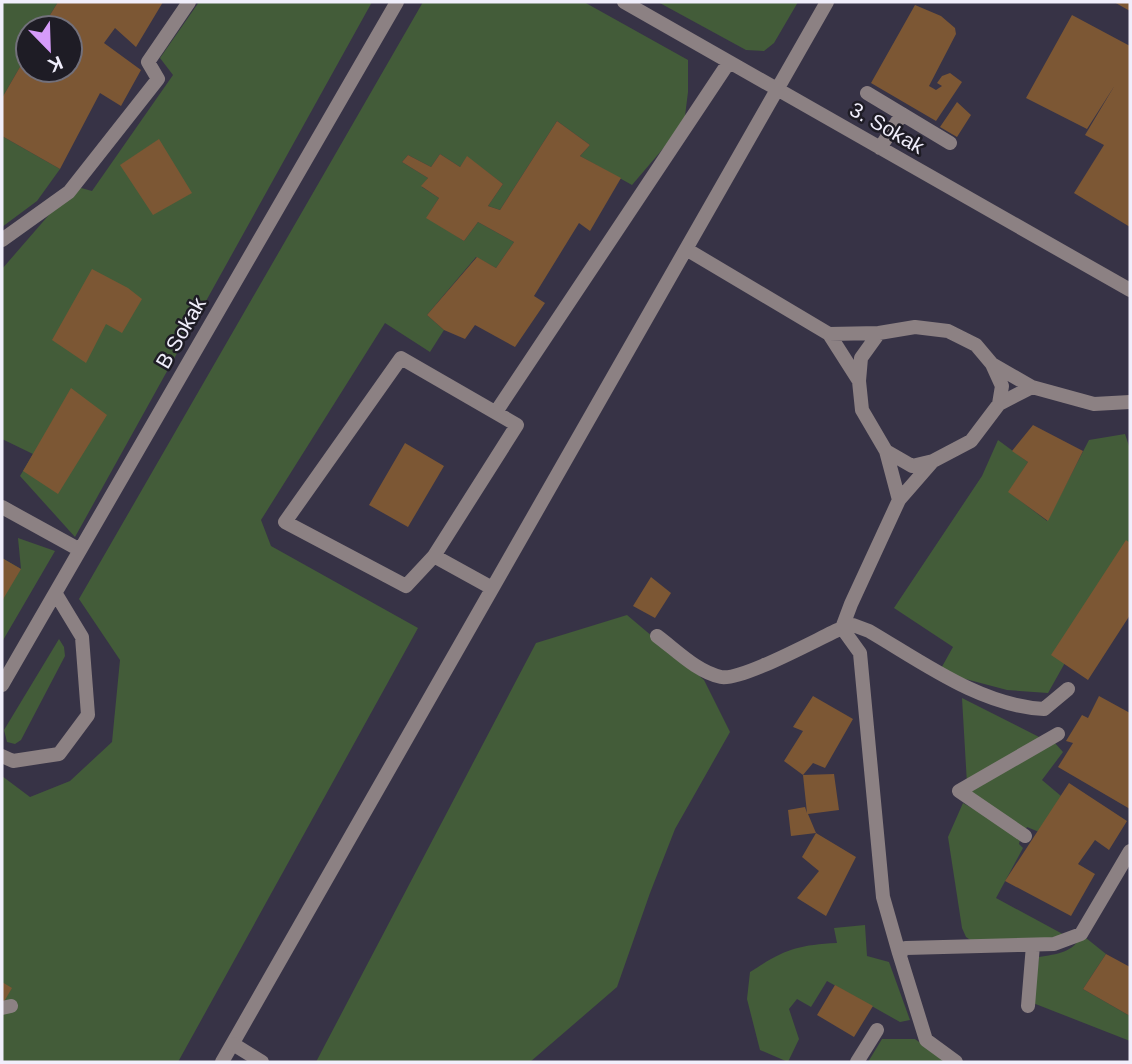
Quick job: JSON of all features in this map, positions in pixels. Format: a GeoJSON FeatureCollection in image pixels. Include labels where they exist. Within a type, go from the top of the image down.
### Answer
{"type":"FeatureCollection","features":[{"type":"Feature","properties":{"kind":"street"},"geometry":{"type":"LineString","coordinates":[[2,240],[69,192],[158,79],[148,62],[189,2]]}},
{"type":"Feature","properties":{"kind":"street","name":"B Sokak"},"geometry":{"type":"LineString","coordinates":[[2,685],[397,2]]}},
{"type":"Feature","properties":{"kind":"street","name":"3. Sokak"},"geometry":{"type":"LineString","coordinates":[[624,2],[1130,290]]}},
{"type":"Feature","properties":{"kind":"street"},"geometry":{"type":"LineString","coordinates":[[222,1062],[827,2]]}},
{"type":"Feature","properties":{"kind":"street"},"geometry":{"type":"LineString","coordinates":[[496,412],[729,62]]}},
{"type":"Feature","properties":{"kind":"street"},"geometry":{"type":"LineString","coordinates":[[867,93],[950,143]]}},
{"type":"Feature","properties":{"kind":"street"},"geometry":{"type":"LineString","coordinates":[[880,148],[902,114]]}},
{"type":"Feature","properties":{"kind":"street"},"geometry":{"type":"LineString","coordinates":[[686,249],[829,334],[859,381]]}},
{"type":"Feature","properties":{"kind":"street"},"geometry":{"type":"LineString","coordinates":[[829,334],[879,333],[915,327],[948,331],[976,345],[992,364],[1002,386],[999,404]]}},
{"type":"Feature","properties":{"kind":"street"},"geometry":{"type":"LineString","coordinates":[[879,333],[861,358],[859,381],[862,410],[886,452],[900,500]]}},
{"type":"Feature","properties":{"kind":"street"},"geometry":{"type":"LineString","coordinates":[[401,358],[517,425],[434,556],[406,586],[285,522],[401,358]]}},
{"type":"Feature","properties":{"kind":"street"},"geometry":{"type":"LineString","coordinates":[[992,364],[1032,387],[1094,404],[1130,402]]}},
{"type":"Feature","properties":{"kind":"street"},"geometry":{"type":"LineString","coordinates":[[886,452],[912,466],[933,461],[971,441],[999,404],[1032,387]]}},
{"type":"Feature","properties":{"kind":"street"},"geometry":{"type":"LineString","coordinates":[[842,628],[900,500],[933,461]]}},
{"type":"Feature","properties":{"kind":"street"},"geometry":{"type":"LineString","coordinates":[[2,507],[80,550]]}},
{"type":"Feature","properties":{"kind":"street"},"geometry":{"type":"LineString","coordinates":[[434,556],[492,588]]}},
{"type":"Feature","properties":{"kind":"street"},"geometry":{"type":"LineString","coordinates":[[2,756],[13,761],[60,754],[88,715],[82,637],[55,594]]}},
{"type":"Feature","properties":{"kind":"street"},"geometry":{"type":"LineString","coordinates":[[657,636],[704,670],[723,677],[743,674],[853,625],[869,631],[962,685],[1020,708],[1044,709],[1068,689]]}},
{"type":"Feature","properties":{"kind":"street"},"geometry":{"type":"LineString","coordinates":[[842,628],[860,653],[883,897],[926,1040],[956,1062]]}},
{"type":"Feature","properties":{"kind":"street"},"geometry":{"type":"LineString","coordinates":[[1025,836],[959,791],[1058,734]]}},
{"type":"Feature","properties":{"kind":"street"},"geometry":{"type":"LineString","coordinates":[[899,953],[906,948],[1054,944],[1081,934],[1130,851]]}},
{"type":"Feature","properties":{"kind":"street"},"geometry":{"type":"LineString","coordinates":[[1028,1006],[1033,945]]}},
{"type":"Feature","properties":{"kind":"street"},"geometry":{"type":"LineString","coordinates":[[857,1062],[877,1030]]}},
{"type":"Feature","properties":{"kind":"street"},"geometry":{"type":"LineString","coordinates":[[233,1044],[262,1062]]}},
{"type":"Feature","properties":{"kind":"green space"},"geometry":{"type":"Polygon","coordinates":[[[2,2],[58,2],[51,14],[14,14],[14,77],[2,98],[2,2]]]}},
{"type":"Feature","properties":{"kind":"green space"},"geometry":{"type":"Polygon","coordinates":[[[199,2],[372,2],[75,537],[20,476],[33,454],[2,439],[2,269],[74,186],[92,191],[173,75],[160,58],[199,2]]]}},
{"type":"Feature","properties":{"kind":"green space"},"geometry":{"type":"Polygon","coordinates":[[[423,2],[584,2],[688,60],[684,124],[632,185],[580,156],[590,145],[557,121],[500,210],[488,206],[503,184],[467,157],[460,167],[440,154],[431,167],[408,155],[402,162],[428,178],[422,187],[439,198],[427,217],[464,241],[478,222],[514,242],[496,268],[476,257],[427,315],[444,330],[430,352],[385,323],[261,520],[271,546],[418,628],[178,1062],[2,1062],[2,776],[30,797],[70,781],[112,742],[120,660],[79,599],[423,2]]]}},
{"type":"Feature","properties":{"kind":"green space"},"geometry":{"type":"Polygon","coordinates":[[[658,2],[798,2],[774,43],[764,51],[746,50],[658,2]]]}},
{"type":"Feature","properties":{"kind":"green space"},"geometry":{"type":"Polygon","coordinates":[[[2,136],[60,169],[37,201],[2,227],[2,136]]]}},
{"type":"Feature","properties":{"kind":"green space"},"geometry":{"type":"Polygon","coordinates":[[[1125,434],[1130,449],[1130,547],[1048,693],[1007,690],[939,672],[953,647],[894,608],[982,476],[998,440],[1028,462],[1009,492],[1047,521],[1089,440],[1125,434]]]}},
{"type":"Feature","properties":{"kind":"green space"},"geometry":{"type":"Polygon","coordinates":[[[18,538],[55,551],[2,642],[2,558],[21,569],[18,538]]]}},
{"type":"Feature","properties":{"kind":"green space"},"geometry":{"type":"Polygon","coordinates":[[[627,615],[704,680],[730,732],[675,829],[617,987],[530,1062],[316,1062],[536,643],[627,615]]]}},
{"type":"Feature","properties":{"kind":"green space"},"geometry":{"type":"Polygon","coordinates":[[[59,639],[65,656],[21,740],[15,744],[7,742],[4,730],[59,639]]]}},
{"type":"Feature","properties":{"kind":"green space"},"geometry":{"type":"Polygon","coordinates":[[[962,698],[1043,739],[967,784],[962,698]]]}},
{"type":"Feature","properties":{"kind":"green space"},"geometry":{"type":"Polygon","coordinates":[[[1054,742],[1063,752],[1042,780],[1061,796],[1039,832],[1027,827],[1024,832],[968,793],[1054,742]]]}},
{"type":"Feature","properties":{"kind":"green space"},"geometry":{"type":"Polygon","coordinates":[[[963,803],[1021,836],[1019,844],[1023,848],[996,898],[1070,938],[979,946],[966,937],[962,928],[948,837],[963,803]]]}},
{"type":"Feature","properties":{"kind":"green space"},"geometry":{"type":"Polygon","coordinates":[[[865,925],[867,956],[889,962],[910,1020],[900,1022],[827,981],[811,1007],[797,999],[789,1009],[799,1039],[788,1062],[760,1050],[747,999],[750,972],[791,950],[837,943],[834,928],[865,925]]]}},
{"type":"Feature","properties":{"kind":"green space"},"geometry":{"type":"Polygon","coordinates":[[[1081,934],[1106,954],[1083,989],[1130,1016],[1130,1041],[1033,1003],[1039,957],[1070,949],[1081,934]]]}},
{"type":"Feature","properties":{"kind":"green space"},"geometry":{"type":"Polygon","coordinates":[[[882,1039],[915,1039],[947,1062],[868,1062],[882,1039]]]}},
{"type":"Feature","properties":{"kind":"building"},"geometry":{"type":"Polygon","coordinates":[[[58,2],[163,2],[136,47],[115,28],[104,43],[141,70],[121,106],[100,93],[60,169],[2,136],[2,98],[14,77],[14,84],[84,84],[84,14],[51,14],[58,2]]]}},
{"type":"Feature","properties":{"kind":"building"},"geometry":{"type":"Polygon","coordinates":[[[1114,2],[1130,2],[1130,11],[1114,2]]]}},
{"type":"Feature","properties":{"kind":"building"},"geometry":{"type":"Polygon","coordinates":[[[915,5],[941,16],[955,28],[956,34],[929,86],[936,90],[942,86],[937,83],[942,76],[950,73],[962,82],[936,121],[871,83],[915,5]]]}},
{"type":"Feature","properties":{"kind":"building"},"geometry":{"type":"Polygon","coordinates":[[[1072,15],[1130,46],[1130,227],[1074,193],[1104,145],[1085,135],[1115,85],[1087,129],[1026,98],[1072,15]]]}},
{"type":"Feature","properties":{"kind":"building"},"geometry":{"type":"Polygon","coordinates":[[[957,102],[971,115],[957,137],[940,127],[957,102]]]}},
{"type":"Feature","properties":{"kind":"building"},"geometry":{"type":"Polygon","coordinates":[[[557,121],[590,145],[580,156],[621,178],[590,231],[579,223],[534,296],[545,303],[515,347],[475,325],[465,339],[444,330],[427,315],[477,257],[496,268],[514,242],[478,222],[464,241],[426,218],[439,198],[421,186],[428,178],[402,162],[408,155],[431,167],[440,154],[460,167],[467,156],[503,184],[488,206],[500,210],[557,121]]]}},
{"type":"Feature","properties":{"kind":"building"},"geometry":{"type":"Polygon","coordinates":[[[159,139],[192,193],[153,215],[120,165],[159,139]]]}},
{"type":"Feature","properties":{"kind":"building"},"geometry":{"type":"Polygon","coordinates":[[[92,269],[128,288],[142,299],[122,333],[106,324],[86,363],[52,340],[92,269]]]}},
{"type":"Feature","properties":{"kind":"building"},"geometry":{"type":"Polygon","coordinates":[[[71,388],[107,415],[58,494],[23,471],[71,388]]]}},
{"type":"Feature","properties":{"kind":"building"},"geometry":{"type":"Polygon","coordinates":[[[1033,425],[1083,451],[1048,521],[1008,492],[1028,462],[1012,451],[1033,425]]]}},
{"type":"Feature","properties":{"kind":"building"},"geometry":{"type":"Polygon","coordinates":[[[405,443],[444,466],[408,527],[369,505],[405,443]]]}},
{"type":"Feature","properties":{"kind":"building"},"geometry":{"type":"Polygon","coordinates":[[[1126,540],[1130,543],[1130,615],[1088,680],[1051,655],[1126,540]]]}},
{"type":"Feature","properties":{"kind":"building"},"geometry":{"type":"Polygon","coordinates":[[[2,558],[21,569],[2,601],[2,558]]]}},
{"type":"Feature","properties":{"kind":"building"},"geometry":{"type":"Polygon","coordinates":[[[651,577],[671,593],[655,618],[633,606],[651,577]]]}},
{"type":"Feature","properties":{"kind":"building"},"geometry":{"type":"Polygon","coordinates":[[[813,696],[853,719],[825,768],[813,763],[803,775],[784,761],[803,731],[793,727],[813,696]]]}},
{"type":"Feature","properties":{"kind":"building"},"geometry":{"type":"Polygon","coordinates":[[[1099,696],[1130,713],[1130,809],[1058,767],[1073,743],[1066,741],[1082,715],[1088,718],[1099,696]]]}},
{"type":"Feature","properties":{"kind":"building"},"geometry":{"type":"Polygon","coordinates":[[[834,774],[839,810],[808,814],[816,833],[791,836],[788,810],[805,807],[807,813],[803,775],[834,774]]]}},
{"type":"Feature","properties":{"kind":"building"},"geometry":{"type":"Polygon","coordinates":[[[1069,783],[1127,821],[1109,850],[1095,840],[1078,864],[1095,874],[1071,916],[1005,881],[1069,783]]]}},
{"type":"Feature","properties":{"kind":"building"},"geometry":{"type":"Polygon","coordinates":[[[816,833],[856,857],[826,916],[797,898],[819,871],[802,857],[816,833]]]}},
{"type":"Feature","properties":{"kind":"building"},"geometry":{"type":"Polygon","coordinates":[[[1106,954],[1130,967],[1130,1016],[1083,989],[1106,954]]]}},
{"type":"Feature","properties":{"kind":"building"},"geometry":{"type":"Polygon","coordinates":[[[2,982],[12,988],[2,1005],[2,982]]]}},
{"type":"Feature","properties":{"kind":"building"},"geometry":{"type":"Polygon","coordinates":[[[835,985],[873,1006],[854,1037],[817,1015],[835,985]]]}}]}
